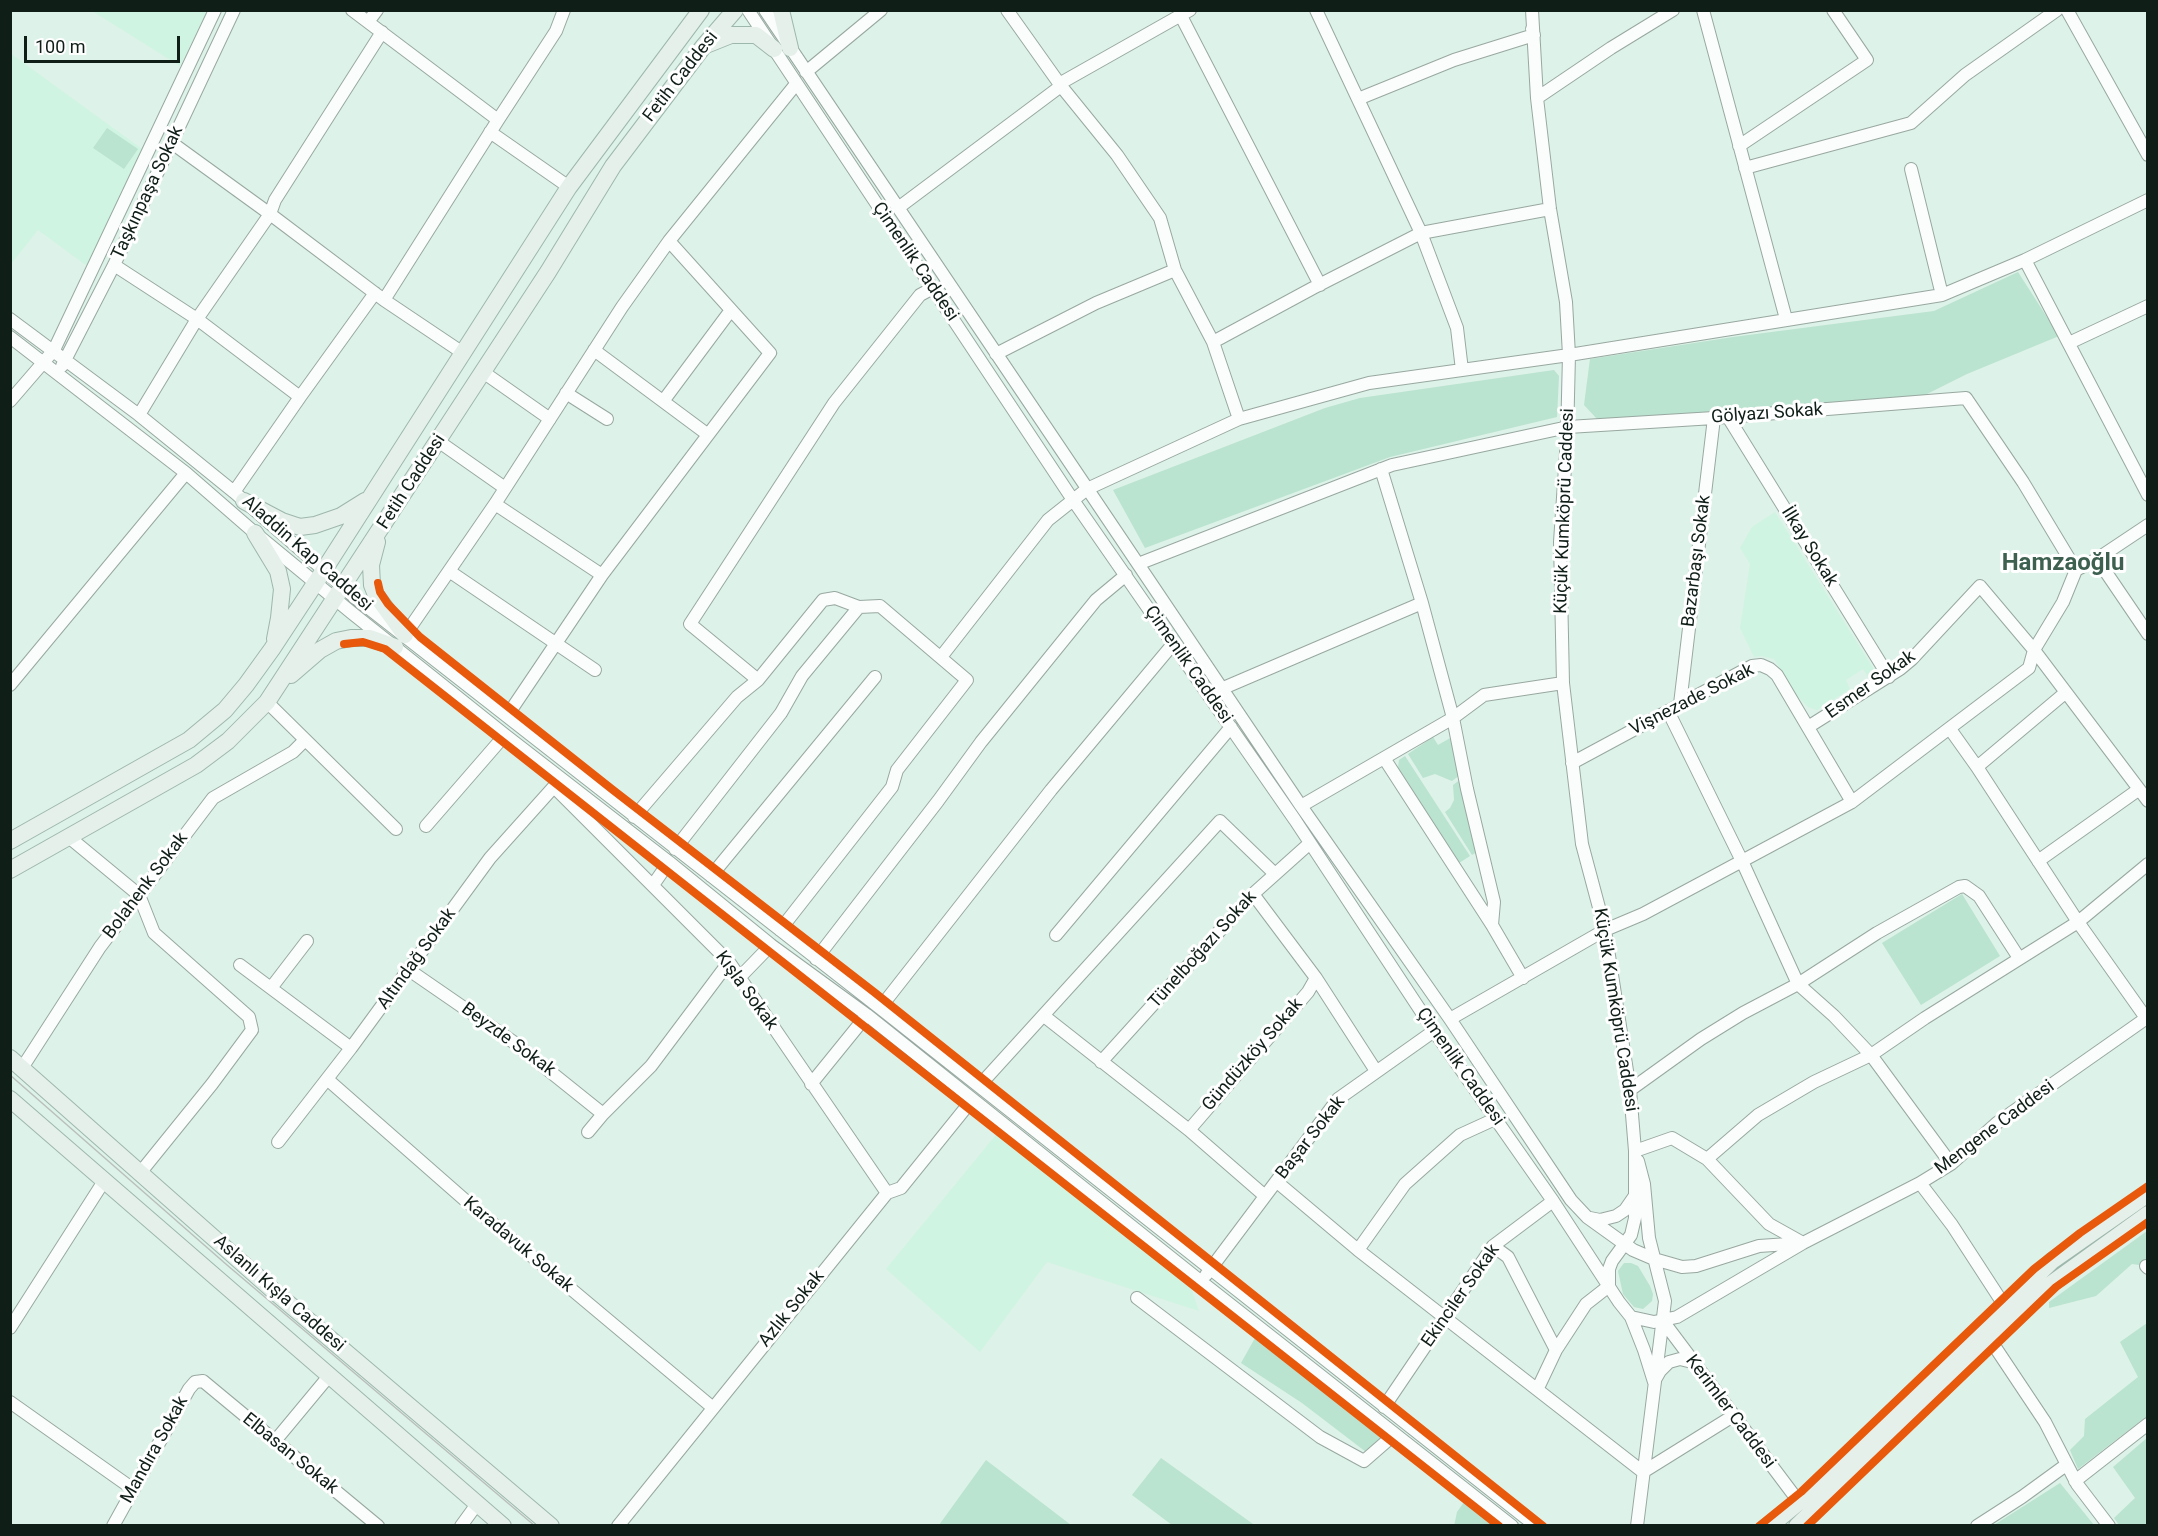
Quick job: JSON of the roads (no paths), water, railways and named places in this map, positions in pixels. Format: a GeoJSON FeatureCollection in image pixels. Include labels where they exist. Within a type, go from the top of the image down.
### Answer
{"type":"FeatureCollection","features":[{"type":"Feature","properties":{"kind":"main road","name":"Fetih Caddesi"},"geometry":{"type":"LineString","coordinates":[[10,870],[196,765],[228,741],[267,702],[548,272],[613,166],[703,47],[735,10]]}},
{"type":"Feature","properties":{"kind":"main road"},"geometry":{"type":"LineString","coordinates":[[703,47],[731,35],[756,35],[782,49],[781,10]]}},
{"type":"Feature","properties":{"kind":"main road","name":"Fetih Caddesi"},"geometry":{"type":"LineString","coordinates":[[10,841],[189,740],[225,710],[272,649],[320,577],[569,187],[697,13]]}},
{"type":"Feature","properties":{"kind":"main road"},"geometry":{"type":"LineString","coordinates":[[239,496],[282,521],[300,527],[315,525],[341,516],[370,497]]}},
{"type":"Feature","properties":{"kind":"main road"},"geometry":{"type":"LineString","coordinates":[[382,526],[371,565],[372,585],[400,641]]}},
{"type":"Feature","properties":{"kind":"main road"},"geometry":{"type":"LineString","coordinates":[[255,533],[278,571],[282,589],[279,618],[272,649]]}},
{"type":"Feature","properties":{"kind":"main road"},"geometry":{"type":"LineString","coordinates":[[276,687],[320,650],[336,641],[370,638],[400,641]]}},
{"type":"Feature","properties":{"kind":"main road","name":"Aslanlı Kışla Caddesi"},"geometry":{"type":"LineString","coordinates":[[16,1063],[276,1293],[551,1526]]}},
{"type":"Feature","properties":{"kind":"main road","name":"Aslanlı Kışla Caddesi"},"geometry":{"type":"LineString","coordinates":[[10,1099],[503,1526]]}},
{"type":"Feature","properties":{"kind":"main road"},"geometry":{"type":"LineString","coordinates":[[1770,1526],[1799,1502],[2052,1261],[2148,1194]]}},
{"type":"Feature","properties":{"kind":"main road"},"geometry":{"type":"LineString","coordinates":[[1806,1523],[2044,1289],[2148,1214]]}},
{"type":"Feature","properties":{"kind":"street"},"geometry":{"type":"LineString","coordinates":[[10,401],[54,350],[214,10]]}},
{"type":"Feature","properties":{"kind":"street","name":"Taşkınpaşa Sokak"},"geometry":{"type":"LineString","coordinates":[[57,373],[67,360],[114,265],[234,10]]}},
{"type":"Feature","properties":{"kind":"street"},"geometry":{"type":"LineString","coordinates":[[352,10],[498,120]]}},
{"type":"Feature","properties":{"kind":"street"},"geometry":{"type":"LineString","coordinates":[[368,22],[377,10]]}},
{"type":"Feature","properties":{"kind":"street"},"geometry":{"type":"LineString","coordinates":[[239,496],[300,397],[380,297],[556,31],[564,10]]}},
{"type":"Feature","properties":{"kind":"street","name":"Çimenlik Caddesi"},"geometry":{"type":"LineString","coordinates":[[748,10],[782,49],[806,72],[1300,806],[1450,1019],[1571,1200],[1587,1217],[1624,1245],[1654,1259]]}},
{"type":"Feature","properties":{"kind":"street","name":"Çimenlik Caddesi"},"geometry":{"type":"LineString","coordinates":[[765,10],[796,84],[1073,500],[1231,727],[1434,1030],[1631,1317],[1654,1382]]}},
{"type":"Feature","properties":{"kind":"street"},"geometry":{"type":"LineString","coordinates":[[806,72],[881,10]]}},
{"type":"Feature","properties":{"kind":"street"},"geometry":{"type":"LineString","coordinates":[[1007,10],[1060,85],[1117,155],[1160,218],[1175,270],[1213,342],[1239,419]]}},
{"type":"Feature","properties":{"kind":"street"},"geometry":{"type":"LineString","coordinates":[[1316,10],[1421,233],[1457,328],[1462,370]]}},
{"type":"Feature","properties":{"kind":"street"},"geometry":{"type":"LineString","coordinates":[[1358,99],[1454,60],[1534,34],[1526,10]]}},
{"type":"Feature","properties":{"kind":"street","name":"Küçük Kumköprü Caddesi"},"geometry":{"type":"LineString","coordinates":[[1532,10],[1537,98],[1550,209],[1566,302],[1569,355],[1568,427],[1560,542],[1563,683],[1582,844],[1605,930],[1630,1090],[1635,1151],[1635,1218],[1633,1228],[1624,1245],[1612,1261],[1609,1269],[1609,1286]]}},
{"type":"Feature","properties":{"kind":"street"},"geometry":{"type":"LineString","coordinates":[[1537,98],[1673,10]]}},
{"type":"Feature","properties":{"kind":"street"},"geometry":{"type":"LineString","coordinates":[[1703,10],[1786,319]]}},
{"type":"Feature","properties":{"kind":"street"},"geometry":{"type":"LineString","coordinates":[[1739,146],[1867,60],[1833,10]]}},
{"type":"Feature","properties":{"kind":"street"},"geometry":{"type":"LineString","coordinates":[[1745,168],[1911,123],[1965,75],[2057,10]]}},
{"type":"Feature","properties":{"kind":"street"},"geometry":{"type":"LineString","coordinates":[[2067,10],[2148,155]]}},
{"type":"Feature","properties":{"kind":"street"},"geometry":{"type":"LineString","coordinates":[[898,208],[1060,85],[1186,13],[1320,285]]}},
{"type":"Feature","properties":{"kind":"street"},"geometry":{"type":"LineString","coordinates":[[139,415],[196,319],[270,214],[275,200],[382,32]]}},
{"type":"Feature","properties":{"kind":"street"},"geometry":{"type":"LineString","coordinates":[[400,641],[495,504],[622,307],[669,241],[796,84]]}},
{"type":"Feature","properties":{"kind":"street"},"geometry":{"type":"LineString","coordinates":[[490,132],[569,187]]}},
{"type":"Feature","properties":{"kind":"street"},"geometry":{"type":"LineString","coordinates":[[172,143],[380,297],[463,353]]}},
{"type":"Feature","properties":{"kind":"street"},"geometry":{"type":"LineString","coordinates":[[1911,169],[1942,295]]}},
{"type":"Feature","properties":{"kind":"street"},"geometry":{"type":"LineString","coordinates":[[941,657],[1048,520],[1073,500],[1087,489],[1239,419],[1369,383],[1569,355],[1942,295],[2025,260],[2148,200]]}},
{"type":"Feature","properties":{"kind":"street"},"geometry":{"type":"LineString","coordinates":[[1213,342],[1421,233],[1550,209]]}},
{"type":"Feature","properties":{"kind":"street"},"geometry":{"type":"LineString","coordinates":[[507,716],[602,575],[770,353],[669,241]]}},
{"type":"Feature","properties":{"kind":"street"},"geometry":{"type":"LineString","coordinates":[[2025,260],[2148,495]]}},
{"type":"Feature","properties":{"kind":"street"},"geometry":{"type":"LineString","coordinates":[[114,265],[196,319],[300,397]]}},
{"type":"Feature","properties":{"kind":"street"},"geometry":{"type":"LineString","coordinates":[[996,354],[1096,303],[1175,270]]}},
{"type":"Feature","properties":{"kind":"street"},"geometry":{"type":"LineString","coordinates":[[758,680],[690,624],[834,403],[920,295],[933,288]]}},
{"type":"Feature","properties":{"kind":"street"},"geometry":{"type":"LineString","coordinates":[[2069,343],[2148,306]]}},
{"type":"Feature","properties":{"kind":"street"},"geometry":{"type":"LineString","coordinates":[[664,400],[731,310]]}},
{"type":"Feature","properties":{"kind":"street","name":"Aladdin Kap Caddesi"},"geometry":{"type":"LineString","coordinates":[[10,318],[139,415],[239,496],[338,592],[400,641],[507,716],[1536,1526]]}},
{"type":"Feature","properties":{"kind":"street","name":"Aladdin Kap Caddesi"},"geometry":{"type":"LineString","coordinates":[[10,337],[186,473],[255,533],[320,577]]}},
{"type":"Feature","properties":{"kind":"street"},"geometry":{"type":"LineString","coordinates":[[594,350],[707,434]]}},
{"type":"Feature","properties":{"kind":"street"},"geometry":{"type":"LineString","coordinates":[[483,372],[550,419]]}},
{"type":"Feature","properties":{"kind":"street"},"geometry":{"type":"LineString","coordinates":[[566,393],[607,419]]}},
{"type":"Feature","properties":{"kind":"street","name":"Gölyazı Sokak"},"geometry":{"type":"LineString","coordinates":[[1138,564],[1392,465],[1568,427],[1966,398],[2023,482],[2076,570]]}},
{"type":"Feature","properties":{"kind":"street","name":"İlkay Sokak"},"geometry":{"type":"LineString","coordinates":[[1728,417],[1889,677]]}},
{"type":"Feature","properties":{"kind":"street","name":"Bazarbaşı Sokak"},"geometry":{"type":"LineString","coordinates":[[1680,704],[1714,418]]}},
{"type":"Feature","properties":{"kind":"street"},"geometry":{"type":"LineString","coordinates":[[438,441],[505,488]]}},
{"type":"Feature","properties":{"kind":"street"},"geometry":{"type":"LineString","coordinates":[[1381,469],[1422,603],[1453,718],[1494,902],[1492,925]]}},
{"type":"Feature","properties":{"kind":"street"},"geometry":{"type":"LineString","coordinates":[[10,685],[186,473]]}},
{"type":"Feature","properties":{"kind":"street"},"geometry":{"type":"LineString","coordinates":[[495,504],[602,575]]}},
{"type":"Feature","properties":{"kind":"street"},"geometry":{"type":"LineString","coordinates":[[1450,1019],[1605,930],[1643,914],[1852,802],[2029,668],[2034,650],[2062,602],[2076,570],[2097,559],[2148,525]]}},
{"type":"Feature","properties":{"kind":"street"},"geometry":{"type":"LineString","coordinates":[[2097,559],[2147,632]]}},
{"type":"Feature","properties":{"kind":"street"},"geometry":{"type":"LineString","coordinates":[[449,571],[595,670]]}},
{"type":"Feature","properties":{"kind":"street"},"geometry":{"type":"LineString","coordinates":[[816,959],[931,811],[981,742],[1096,600],[1126,575]]}},
{"type":"Feature","properties":{"kind":"street","name":"Esmer Sokak"},"geometry":{"type":"LineString","coordinates":[[1808,728],[1889,677],[1912,659],[1980,586],[2034,650]]}},
{"type":"Feature","properties":{"kind":"street"},"geometry":{"type":"LineString","coordinates":[[634,817],[737,697],[758,680],[823,600],[835,598],[860,607],[880,606],[967,680],[897,770],[892,788],[780,930]]}},
{"type":"Feature","properties":{"kind":"street"},"geometry":{"type":"LineString","coordinates":[[1221,689],[1422,603]]}},
{"type":"Feature","properties":{"kind":"street"},"geometry":{"type":"LineString","coordinates":[[675,849],[781,713],[802,676],[860,607]]}},
{"type":"Feature","properties":{"kind":"street","name":"Aladdin Kap Caddesi"},"geometry":{"type":"LineString","coordinates":[[400,641],[557,783],[669,862],[771,945],[867,1015],[1512,1526]]}},
{"type":"Feature","properties":{"kind":"street"},"geometry":{"type":"LineString","coordinates":[[880,1008],[1051,790],[1173,644]]}},
{"type":"Feature","properties":{"kind":"street"},"geometry":{"type":"LineString","coordinates":[[2034,650],[2148,801]]}},
{"type":"Feature","properties":{"kind":"street","name":"Vişnezade Sokak"},"geometry":{"type":"LineString","coordinates":[[1572,763],[1752,666],[1761,665],[1777,675],[1852,802]]}},
{"type":"Feature","properties":{"kind":"street"},"geometry":{"type":"LineString","coordinates":[[711,876],[875,677]]}},
{"type":"Feature","properties":{"kind":"street"},"geometry":{"type":"LineString","coordinates":[[1300,806],[1453,718],[1484,695],[1563,683]]}},
{"type":"Feature","properties":{"kind":"street"},"geometry":{"type":"LineString","coordinates":[[1977,766],[2065,693]]}},
{"type":"Feature","properties":{"kind":"street"},"geometry":{"type":"LineString","coordinates":[[267,702],[396,829]]}},
{"type":"Feature","properties":{"kind":"street"},"geometry":{"type":"LineString","coordinates":[[1668,711],[1742,861],[1798,984],[1834,1016],[1871,1055],[1951,1164]]}},
{"type":"Feature","properties":{"kind":"street"},"geometry":{"type":"LineString","coordinates":[[1056,936],[1231,727]]}},
{"type":"Feature","properties":{"kind":"street"},"geometry":{"type":"LineString","coordinates":[[1950,729],[1977,766],[2078,922],[2147,1018]]}},
{"type":"Feature","properties":{"kind":"street"},"geometry":{"type":"LineString","coordinates":[[426,826],[505,735]]}},
{"type":"Feature","properties":{"kind":"street","name":"Bolahenk Sokak"},"geometry":{"type":"LineString","coordinates":[[16,1063],[213,798],[293,752],[305,740]]}},
{"type":"Feature","properties":{"kind":"street"},"geometry":{"type":"LineString","coordinates":[[1384,758],[1492,925],[1523,978]]}},
{"type":"Feature","properties":{"kind":"street","name":"Kışla Sokak"},"geometry":{"type":"LineString","coordinates":[[557,783],[729,962],[887,1193]]}},
{"type":"Feature","properties":{"kind":"street","name":"Altındağ Sokak"},"geometry":{"type":"LineString","coordinates":[[278,1142],[351,1048],[490,858],[557,783]]}},
{"type":"Feature","properties":{"kind":"street"},"geometry":{"type":"LineString","coordinates":[[2038,861],[2139,790]]}},
{"type":"Feature","properties":{"kind":"street"},"geometry":{"type":"LineString","coordinates":[[979,1086],[1220,820],[1275,874]]}},
{"type":"Feature","properties":{"kind":"street"},"geometry":{"type":"LineString","coordinates":[[70,838],[139,895],[154,933],[249,1017],[252,1030],[140,1173]]}},
{"type":"Feature","properties":{"kind":"street","name":"Tünelboğazı Sokak"},"geometry":{"type":"LineString","coordinates":[[1101,1062],[1253,894],[1310,843]]}},
{"type":"Feature","properties":{"kind":"street"},"geometry":{"type":"LineString","coordinates":[[653,885],[669,862]]}},
{"type":"Feature","properties":{"kind":"street"},"geometry":{"type":"LineString","coordinates":[[1707,1159],[1758,1115],[1814,1082],[1871,1055],[1925,1018],[2078,922],[2148,864]]}},
{"type":"Feature","properties":{"kind":"street"},"geometry":{"type":"LineString","coordinates":[[1630,1090],[1735,1018],[1798,984],[1877,933],[1959,887],[1965,886],[1979,896],[2019,958]]}},
{"type":"Feature","properties":{"kind":"street"},"geometry":{"type":"LineString","coordinates":[[1253,894],[1316,978],[1376,1071]]}},
{"type":"Feature","properties":{"kind":"street"},"geometry":{"type":"LineString","coordinates":[[271,988],[307,941]]}},
{"type":"Feature","properties":{"kind":"street"},"geometry":{"type":"LineString","coordinates":[[740,977],[771,945]]}},
{"type":"Feature","properties":{"kind":"street"},"geometry":{"type":"LineString","coordinates":[[588,1132],[651,1066],[729,962]]}},
{"type":"Feature","properties":{"kind":"street"},"geometry":{"type":"LineString","coordinates":[[240,964],[351,1048]]}},
{"type":"Feature","properties":{"kind":"street","name":"Beyzde Sokak"},"geometry":{"type":"LineString","coordinates":[[409,970],[512,1041],[603,1114]]}},
{"type":"Feature","properties":{"kind":"street","name":"Gündüzköy Sokak"},"geometry":{"type":"LineString","coordinates":[[1189,1130],[1308,992],[1316,978]]}},
{"type":"Feature","properties":{"kind":"street"},"geometry":{"type":"LineString","coordinates":[[811,1084],[867,1015]]}},
{"type":"Feature","properties":{"kind":"street"},"geometry":{"type":"LineString","coordinates":[[1044,1016],[1189,1130],[1265,1196]]}},
{"type":"Feature","properties":{"kind":"street","name":"Mengene Caddesi"},"geometry":{"type":"LineString","coordinates":[[1631,1317],[1643,1321],[1663,1321],[1691,1310],[1803,1243],[1920,1183],[1951,1164],[1997,1123],[2147,1018]]}},
{"type":"Feature","properties":{"kind":"street","name":"Başar Sokak"},"geometry":{"type":"LineString","coordinates":[[1199,1280],[1211,1270],[1338,1099],[1434,1030]]}},
{"type":"Feature","properties":{"kind":"street","name":"Karadavuk Sokak"},"geometry":{"type":"LineString","coordinates":[[327,1079],[466,1201],[712,1407]]}},
{"type":"Feature","properties":{"kind":"street","name":"Azlık Sokak"},"geometry":{"type":"LineString","coordinates":[[618,1526],[887,1193],[901,1188],[972,1100]]}},
{"type":"Feature","properties":{"kind":"street"},"geometry":{"type":"LineString","coordinates":[[1358,1250],[1405,1184],[1460,1135],[1495,1119]]}},
{"type":"Feature","properties":{"kind":"street"},"geometry":{"type":"LineString","coordinates":[[1635,1151],[1672,1138],[1707,1159],[1761,1217],[1803,1243]]}},
{"type":"Feature","properties":{"kind":"street","name":"Küçük Kumköprü Caddesi"},"geometry":{"type":"LineString","coordinates":[[1635,1151],[1644,1184],[1654,1259],[1665,1301],[1637,1526]]}},
{"type":"Feature","properties":{"kind":"street"},"geometry":{"type":"LineString","coordinates":[[10,1328],[104,1181]]}},
{"type":"Feature","properties":{"kind":"street"},"geometry":{"type":"LineString","coordinates":[[1277,1182],[1358,1250],[1643,1472],[1733,1416]]}},
{"type":"Feature","properties":{"kind":"street"},"geometry":{"type":"LineString","coordinates":[[1920,1183],[1952,1225],[2004,1305]]}},
{"type":"Feature","properties":{"kind":"street"},"geometry":{"type":"LineString","coordinates":[[1587,1217],[1600,1220],[1616,1216],[1625,1210],[1634,1197]]}},
{"type":"Feature","properties":{"kind":"street","name":"Ekinciler Sokak"},"geometry":{"type":"LineString","coordinates":[[1384,1407],[1493,1246],[1553,1201]]}},
{"type":"Feature","properties":{"kind":"street","name":"Mengene Caddesi"},"geometry":{"type":"LineString","coordinates":[[1654,1259],[1682,1267],[1696,1266],[1759,1246],[1803,1243]]}},
{"type":"Feature","properties":{"kind":"street"},"geometry":{"type":"LineString","coordinates":[[1493,1246],[1508,1257],[1556,1350]]}},
{"type":"Feature","properties":{"kind":"street"},"geometry":{"type":"LineString","coordinates":[[1538,1388],[1556,1350],[1586,1304],[1609,1286]]}},
{"type":"Feature","properties":{"kind":"street"},"geometry":{"type":"LineString","coordinates":[[1137,1298],[1320,1437],[1364,1461],[1395,1434]]}},
{"type":"Feature","properties":{"kind":"street","name":"Kerimler Caddesi"},"geometry":{"type":"LineString","coordinates":[[1663,1321],[1799,1502]]}},
{"type":"Feature","properties":{"kind":"street"},"geometry":{"type":"LineString","coordinates":[[1991,1341],[2045,1422],[2075,1481],[2109,1526]]}},
{"type":"Feature","properties":{"kind":"street"},"geometry":{"type":"LineString","coordinates":[[1654,1382],[1669,1362],[1680,1359],[1692,1362]]}},
{"type":"Feature","properties":{"kind":"street"},"geometry":{"type":"LineString","coordinates":[[274,1441],[329,1376]]}},
{"type":"Feature","properties":{"kind":"street","name":"Elbasan Sokak"},"geometry":{"type":"LineString","coordinates":[[203,1381],[378,1526]]}},
{"type":"Feature","properties":{"kind":"street","name":"Mandıra Sokak"},"geometry":{"type":"LineString","coordinates":[[113,1526],[189,1389],[195,1382],[203,1381]]}},
{"type":"Feature","properties":{"kind":"street"},"geometry":{"type":"LineString","coordinates":[[10,1402],[133,1489]]}},
{"type":"Feature","properties":{"kind":"street"},"geometry":{"type":"LineString","coordinates":[[2075,1481],[2148,1424]]}},
{"type":"Feature","properties":{"kind":"street"},"geometry":{"type":"LineString","coordinates":[[1981,1525],[2066,1465]]}},
{"type":"Feature","properties":{"kind":"street"},"geometry":{"type":"LineString","coordinates":[[461,1526],[477,1504]]}},
{"type":"Feature","properties":{"kind":"tram line"},"geometry":{"type":"LineString","coordinates":[[10,1075],[227,1265],[535,1526]]}},
{"type":"Feature","properties":{"kind":"district","name":"Hamzaoğlu"},"geometry":{"type":"Point","coordinates":[2063,564]}}]}
